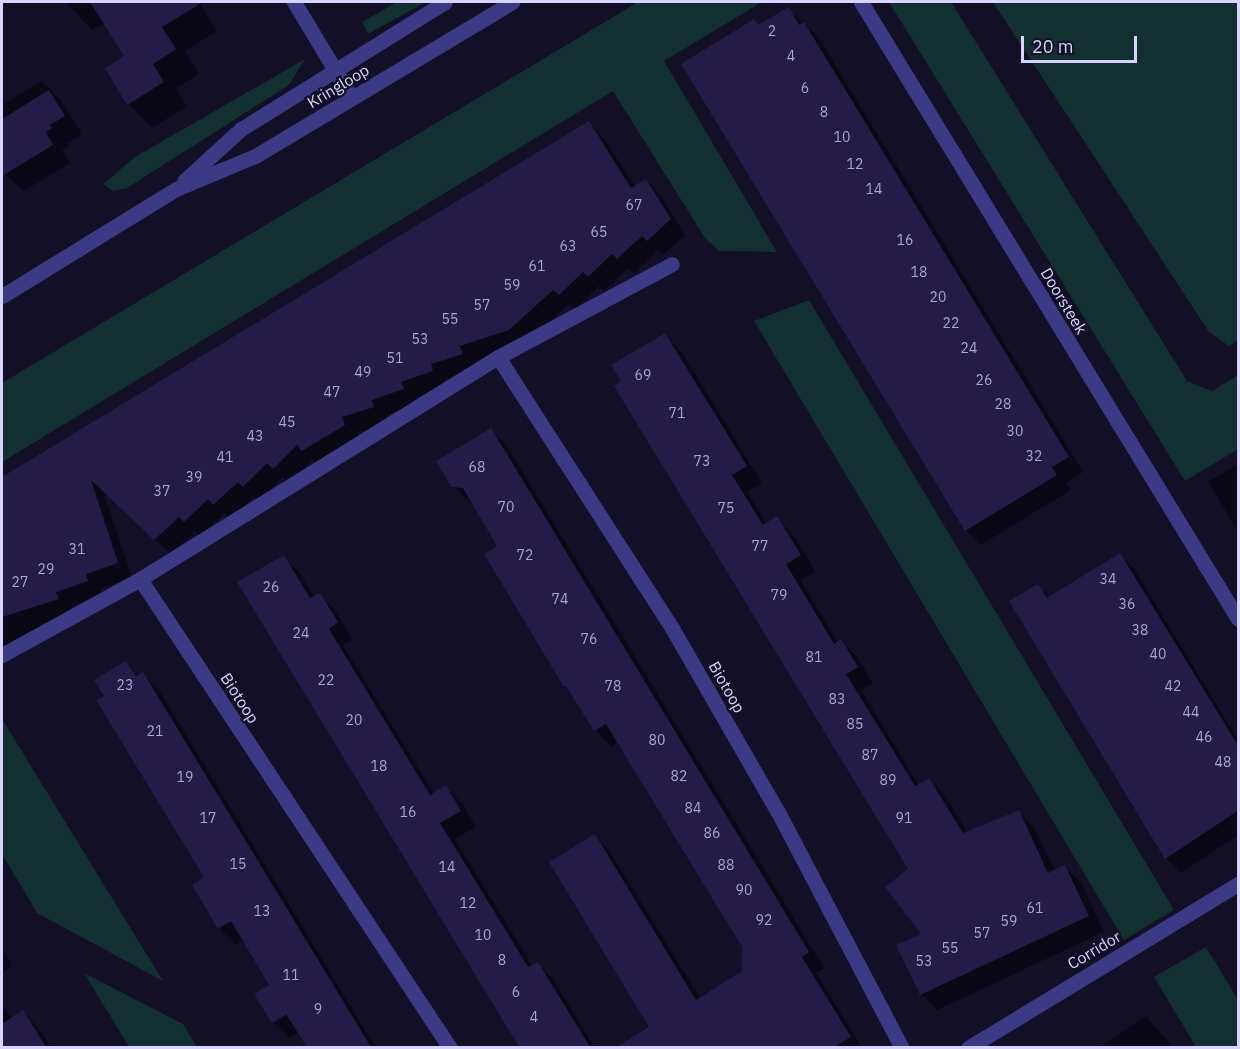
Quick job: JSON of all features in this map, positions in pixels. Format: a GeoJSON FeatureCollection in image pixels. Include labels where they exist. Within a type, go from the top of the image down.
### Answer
{"type":"FeatureCollection","features":[{"type":"Feature","properties":{"kind":"street"},"geometry":{"type":"LineString","coordinates":[[294,2],[352,98]]}},
{"type":"Feature","properties":{"kind":"street","name":"Kringloop"},"geometry":{"type":"LineString","coordinates":[[176,189],[241,129],[335,68],[445,2]]}},
{"type":"Feature","properties":{"kind":"street","name":"Kringloop"},"geometry":{"type":"LineString","coordinates":[[2,296],[176,189],[255,156],[512,2]]}},
{"type":"Feature","properties":{"kind":"street","name":"Doorsteek"},"geometry":{"type":"LineString","coordinates":[[861,2],[1239,619]]}},
{"type":"Feature","properties":{"kind":"street"},"geometry":{"type":"LineString","coordinates":[[2,655],[140,579],[498,357],[672,264]]}},
{"type":"Feature","properties":{"kind":"street","name":"Biotoop"},"geometry":{"type":"LineString","coordinates":[[498,357],[678,638],[778,812],[902,1047]]}},
{"type":"Feature","properties":{"kind":"street","name":"Biotoop"},"geometry":{"type":"LineString","coordinates":[[140,579],[450,1047]]}},
{"type":"Feature","properties":{"kind":"street","name":"Corridor"},"geometry":{"type":"LineString","coordinates":[[968,1047],[1239,884]]}},
{"type":"Feature","properties":{"kind":"green space"},"geometry":{"type":"Polygon","coordinates":[[[397,2],[426,2],[368,34],[362,22],[397,2]]]}},
{"type":"Feature","properties":{"kind":"green space"},"geometry":{"type":"Polygon","coordinates":[[[638,2],[762,2],[664,61],[777,252],[719,251],[705,238],[613,91],[2,462],[2,383],[638,2]]]}},
{"type":"Feature","properties":{"kind":"green space"},"geometry":{"type":"Polygon","coordinates":[[[889,2],[951,2],[1187,381],[1212,391],[1238,375],[1238,449],[1185,481],[889,2]]]}},
{"type":"Feature","properties":{"kind":"green space"},"geometry":{"type":"Polygon","coordinates":[[[993,2],[1238,2],[1238,340],[1229,346],[1209,332],[993,2]]]}},
{"type":"Feature","properties":{"kind":"green space"},"geometry":{"type":"Polygon","coordinates":[[[305,59],[289,85],[127,188],[113,191],[103,184],[135,157],[305,59]]]}},
{"type":"Feature","properties":{"kind":"green space"},"geometry":{"type":"Polygon","coordinates":[[[809,300],[1174,910],[1124,940],[754,321],[809,300]]]}},
{"type":"Feature","properties":{"kind":"green space"},"geometry":{"type":"Polygon","coordinates":[[[2,719],[163,981],[37,913],[2,854],[2,719]]]}},
{"type":"Feature","properties":{"kind":"green space"},"geometry":{"type":"Polygon","coordinates":[[[1206,947],[1238,1000],[1238,1047],[1196,1047],[1154,977],[1206,947]]]}},
{"type":"Feature","properties":{"kind":"green space"},"geometry":{"type":"Polygon","coordinates":[[[84,973],[183,1024],[197,1047],[129,1047],[84,973]]]}},
{"type":"Feature","properties":{"kind":"building"},"geometry":{"type":"Polygon","coordinates":[[[90,2],[203,2],[162,27],[176,49],[153,64],[164,82],[127,105],[105,68],[124,56],[90,2]]]}},
{"type":"Feature","properties":{"kind":"building"},"geometry":{"type":"Polygon","coordinates":[[[789,7],[799,25],[804,22],[1069,457],[1052,467],[1057,475],[965,531],[681,64],[754,19],[758,25],[789,7]]]}},
{"type":"Feature","properties":{"kind":"building"},"geometry":{"type":"Polygon","coordinates":[[[49,90],[65,116],[50,125],[52,128],[46,132],[53,145],[2,176],[2,119],[49,90]]]}},
{"type":"Feature","properties":{"kind":"building"},"geometry":{"type":"Polygon","coordinates":[[[589,121],[631,188],[646,179],[671,219],[647,241],[642,236],[617,259],[612,254],[588,277],[583,272],[559,295],[553,290],[509,330],[460,346],[463,354],[431,364],[433,371],[401,382],[404,389],[372,400],[374,407],[342,417],[345,425],[302,451],[297,445],[273,469],[267,463],[243,487],[238,482],[213,505],[208,499],[184,522],[179,517],[154,540],[91,480],[118,563],[86,574],[88,581],[56,592],[59,599],[2,617],[2,477],[589,121]]]}},
{"type":"Feature","properties":{"kind":"building"},"geometry":{"type":"Polygon","coordinates":[[[665,333],[747,466],[732,475],[763,525],[777,516],[801,555],[786,564],[834,644],[841,639],[858,667],[846,674],[915,786],[929,778],[963,833],[1019,810],[1048,873],[1065,865],[1089,916],[920,995],[896,945],[921,934],[885,887],[908,869],[614,386],[621,381],[611,365],[665,333]]]}},
{"type":"Feature","properties":{"kind":"building"},"geometry":{"type":"Polygon","coordinates":[[[491,428],[809,952],[802,957],[851,1037],[834,1047],[617,1047],[649,1027],[549,862],[595,834],[696,1000],[742,971],[742,947],[606,724],[594,731],[566,686],[564,687],[484,554],[497,546],[463,488],[451,487],[436,461],[491,428]]]}},
{"type":"Feature","properties":{"kind":"building"},"geometry":{"type":"Polygon","coordinates":[[[1120,553],[1239,747],[1239,810],[1165,859],[1009,601],[1038,584],[1047,598],[1120,553]]]}},
{"type":"Feature","properties":{"kind":"building"},"geometry":{"type":"Polygon","coordinates":[[[284,555],[310,598],[320,593],[338,622],[329,629],[430,795],[446,785],[461,811],[440,823],[528,967],[538,962],[590,1047],[519,1047],[237,582],[284,555]]]}},
{"type":"Feature","properties":{"kind":"building"},"geometry":{"type":"Polygon","coordinates":[[[126,661],[136,676],[143,672],[371,1047],[307,1047],[286,1014],[272,1023],[254,994],[269,985],[231,921],[218,929],[192,885],[204,877],[96,700],[104,696],[94,680],[126,661]]]}},
{"type":"Feature","properties":{"kind":"building"},"geometry":{"type":"Polygon","coordinates":[[[23,1010],[46,1047],[2,1047],[2,1024],[23,1010]]]}}]}
